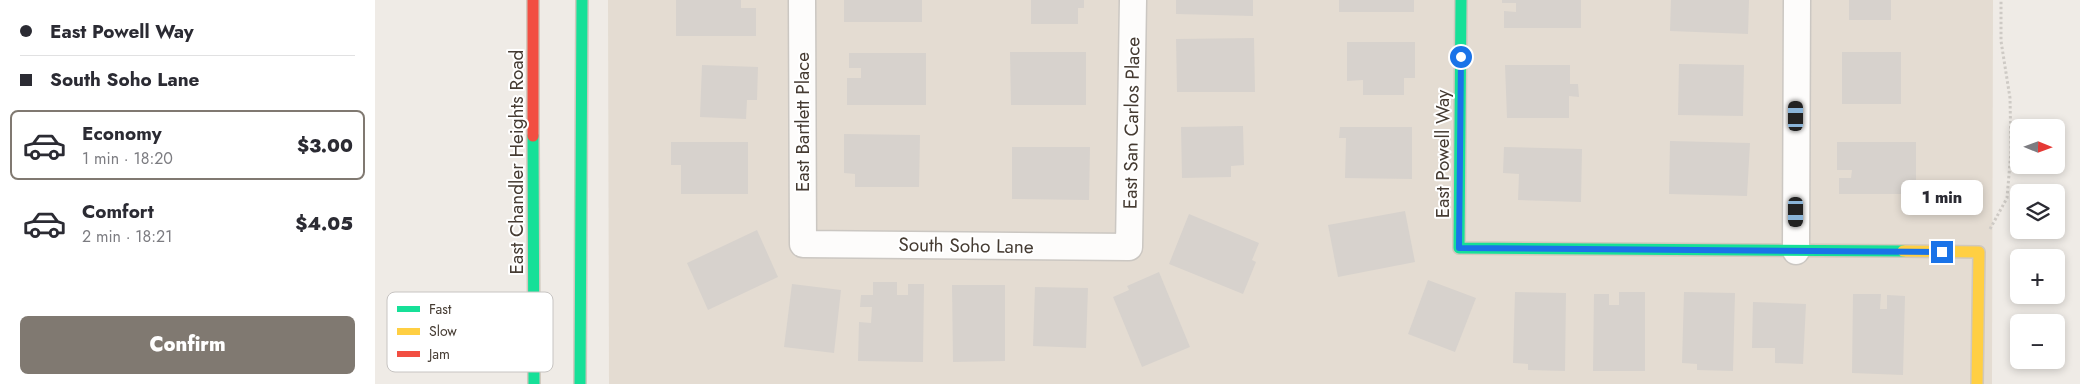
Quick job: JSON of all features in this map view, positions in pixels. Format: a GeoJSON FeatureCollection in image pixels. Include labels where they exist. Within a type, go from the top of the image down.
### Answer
{"type":"FeatureCollection","features":[{"type":"Feature","properties":{"kind":"street","name":"East Chandler Heights Road"},"geometry":{"type":"LineString","coordinates":[[533,0],[534,292]]}},
{"type":"Feature","properties":{"kind":"street"},"geometry":{"type":"LineString","coordinates":[[580,384],[582,0]]}},
{"type":"Feature","properties":{"kind":"street","name":"East Bartlett Place"},"geometry":{"type":"LineString","coordinates":[[802,0],[803,244]]}},
{"type":"Feature","properties":{"kind":"street","name":"East San Carlos Place"},"geometry":{"type":"LineString","coordinates":[[1129,247],[1133,0]]}},
{"type":"Feature","properties":{"kind":"street","name":"East Powell Way"},"geometry":{"type":"LineString","coordinates":[[1461,0],[1459,248],[1796,251]]}},
{"type":"Feature","properties":{"kind":"street"},"geometry":{"type":"LineString","coordinates":[[1797,0],[1796,251],[1979,252],[1977,384]]}},
{"type":"Feature","properties":{"kind":"street","name":"South Soho Lane"},"geometry":{"type":"LineString","coordinates":[[803,244],[1129,247]]}},
{"type":"Feature","properties":{"kind":"path"},"geometry":{"type":"LineString","coordinates":[[1979,252],[2007,198],[2008,189],[2011,151],[2010,98],[2001,41],[2001,0]]}},
{"type":"Feature","properties":{"kind":"shaded area"},"geometry":{"type":"Polygon","coordinates":[[[608,0],[1993,0],[1992,384],[609,384],[608,0]]]}},
{"type":"Feature","properties":{"kind":"building"},"geometry":{"type":"Polygon","coordinates":[[[676,0],[741,0],[741,8],[756,8],[756,36],[676,36],[676,0]]]}},
{"type":"Feature","properties":{"kind":"building"},"geometry":{"type":"Polygon","coordinates":[[[844,0],[922,0],[922,22],[844,22],[844,0]]]}},
{"type":"Feature","properties":{"kind":"building"},"geometry":{"type":"Polygon","coordinates":[[[1031,0],[1084,0],[1084,8],[1078,8],[1078,24],[1031,24],[1031,0]]]}},
{"type":"Feature","properties":{"kind":"building"},"geometry":{"type":"Polygon","coordinates":[[[1176,0],[1253,0],[1253,16],[1176,14],[1176,0]]]}},
{"type":"Feature","properties":{"kind":"building"},"geometry":{"type":"Polygon","coordinates":[[[1339,0],[1414,0],[1414,12],[1339,12],[1339,0]]]}},
{"type":"Feature","properties":{"kind":"building"},"geometry":{"type":"Polygon","coordinates":[[[1502,0],[1581,0],[1581,28],[1504,28],[1504,11],[1516,12],[1516,3],[1502,3],[1502,0]]]}},
{"type":"Feature","properties":{"kind":"building"},"geometry":{"type":"Polygon","coordinates":[[[1671,0],[1749,0],[1748,34],[1670,31],[1671,0]]]}},
{"type":"Feature","properties":{"kind":"building"},"geometry":{"type":"Polygon","coordinates":[[[1849,0],[1891,0],[1891,20],[1849,20],[1849,0]]]}},
{"type":"Feature","properties":{"kind":"building"},"geometry":{"type":"Polygon","coordinates":[[[1254,38],[1255,92],[1177,92],[1176,39],[1254,38]]]}},
{"type":"Feature","properties":{"kind":"building"},"geometry":{"type":"Polygon","coordinates":[[[1347,42],[1415,42],[1415,78],[1404,78],[1404,95],[1363,95],[1363,80],[1347,81],[1347,42]]]}},
{"type":"Feature","properties":{"kind":"building"},"geometry":{"type":"Polygon","coordinates":[[[1010,52],[1086,52],[1086,105],[1011,105],[1010,52]]]}},
{"type":"Feature","properties":{"kind":"building"},"geometry":{"type":"Polygon","coordinates":[[[1842,52],[1901,52],[1901,104],[1842,104],[1842,52]]]}},
{"type":"Feature","properties":{"kind":"building"},"geometry":{"type":"Polygon","coordinates":[[[849,53],[926,53],[926,105],[847,105],[847,78],[861,78],[861,68],[849,68],[849,53]]]}},
{"type":"Feature","properties":{"kind":"building"},"geometry":{"type":"Polygon","coordinates":[[[1679,64],[1744,65],[1743,116],[1678,115],[1679,64]]]}},
{"type":"Feature","properties":{"kind":"building"},"geometry":{"type":"Polygon","coordinates":[[[702,65],[758,67],[757,100],[747,100],[746,119],[700,117],[702,65]]]}},
{"type":"Feature","properties":{"kind":"building"},"geometry":{"type":"Polygon","coordinates":[[[1505,65],[1570,65],[1570,84],[1578,84],[1579,97],[1569,96],[1569,118],[1507,118],[1505,65]]]}},
{"type":"Feature","properties":{"kind":"building"},"geometry":{"type":"Polygon","coordinates":[[[1243,126],[1244,165],[1231,166],[1231,177],[1182,178],[1181,127],[1243,126]]]}},
{"type":"Feature","properties":{"kind":"building"},"geometry":{"type":"Polygon","coordinates":[[[1340,127],[1412,127],[1412,179],[1345,178],[1346,138],[1339,138],[1340,127]]]}},
{"type":"Feature","properties":{"kind":"building"},"geometry":{"type":"Polygon","coordinates":[[[844,134],[920,135],[919,187],[855,187],[855,174],[844,173],[844,134]]]}},
{"type":"Feature","properties":{"kind":"building"},"geometry":{"type":"Polygon","coordinates":[[[1670,141],[1750,143],[1747,196],[1669,194],[1670,141]]]}},
{"type":"Feature","properties":{"kind":"building"},"geometry":{"type":"Polygon","coordinates":[[[671,142],[748,142],[748,194],[681,194],[681,165],[671,165],[671,142]]]}},
{"type":"Feature","properties":{"kind":"building"},"geometry":{"type":"Polygon","coordinates":[[[1837,142],[1916,142],[1916,194],[1839,194],[1839,178],[1851,178],[1852,170],[1837,170],[1837,142]]]}},
{"type":"Feature","properties":{"kind":"building"},"geometry":{"type":"Polygon","coordinates":[[[1012,147],[1090,147],[1089,200],[1012,199],[1012,147]]]}},
{"type":"Feature","properties":{"kind":"building"},"geometry":{"type":"Polygon","coordinates":[[[1504,147],[1582,149],[1581,202],[1518,200],[1519,174],[1503,173],[1504,147]]]}},
{"type":"Feature","properties":{"kind":"building"},"geometry":{"type":"Polygon","coordinates":[[[1405,211],[1415,262],[1338,277],[1328,225],[1405,211]]]}},
{"type":"Feature","properties":{"kind":"building"},"geometry":{"type":"Polygon","coordinates":[[[1189,214],[1259,243],[1252,260],[1256,262],[1243,294],[1169,264],[1189,214]]]}},
{"type":"Feature","properties":{"kind":"building"},"geometry":{"type":"Polygon","coordinates":[[[757,230],[778,277],[708,310],[687,263],[757,230]]]}},
{"type":"Feature","properties":{"kind":"building"},"geometry":{"type":"Polygon","coordinates":[[[1159,272],[1190,347],[1142,367],[1113,297],[1129,290],[1127,286],[1159,272]]]}},
{"type":"Feature","properties":{"kind":"building"},"geometry":{"type":"Polygon","coordinates":[[[1428,280],[1476,298],[1455,352],[1408,334],[1428,280]]]}},
{"type":"Feature","properties":{"kind":"building"},"geometry":{"type":"Polygon","coordinates":[[[873,282],[897,282],[897,295],[908,295],[908,284],[924,284],[923,362],[858,361],[859,322],[871,323],[872,307],[860,307],[861,295],[873,295],[873,282]]]}},
{"type":"Feature","properties":{"kind":"building"},"geometry":{"type":"Polygon","coordinates":[[[792,284],[841,290],[834,353],[784,347],[792,284]]]}},
{"type":"Feature","properties":{"kind":"building"},"geometry":{"type":"Polygon","coordinates":[[[952,285],[1005,285],[1005,361],[953,362],[952,285]]]}},
{"type":"Feature","properties":{"kind":"building"},"geometry":{"type":"Polygon","coordinates":[[[1035,287],[1088,288],[1086,348],[1033,346],[1035,287]]]}},
{"type":"Feature","properties":{"kind":"building"},"geometry":{"type":"Polygon","coordinates":[[[1515,292],[1566,293],[1565,371],[1528,370],[1528,364],[1513,363],[1515,292]]]}},
{"type":"Feature","properties":{"kind":"building"},"geometry":{"type":"Polygon","coordinates":[[[1619,292],[1645,292],[1645,371],[1593,371],[1594,294],[1609,294],[1609,305],[1619,305],[1619,292]]]}},
{"type":"Feature","properties":{"kind":"building"},"geometry":{"type":"Polygon","coordinates":[[[1684,292],[1735,293],[1733,371],[1697,370],[1697,364],[1682,363],[1684,292]]]}},
{"type":"Feature","properties":{"kind":"building"},"geometry":{"type":"Polygon","coordinates":[[[1853,294],[1881,294],[1880,309],[1887,309],[1887,295],[1905,296],[1903,375],[1852,373],[1853,294]]]}},
{"type":"Feature","properties":{"kind":"building"},"geometry":{"type":"Polygon","coordinates":[[[1753,302],[1806,304],[1803,364],[1775,363],[1775,348],[1752,348],[1753,302]]]}},
{"type":"Feature","properties":{"kind":"traffic: fast"},"geometry":{"type":"LineString","coordinates":[[580,384],[582,0]]}},
{"type":"Feature","properties":{"kind":"traffic: fast"},"geometry":{"type":"LineString","coordinates":[[1461,0],[1459,248],[1903,251]]}},
{"type":"Feature","properties":{"kind":"traffic: fast"},"geometry":{"type":"LineString","coordinates":[[533,136],[534,292]]}},
{"type":"Feature","properties":{"kind":"traffic: fast"},"geometry":{"type":"LineString","coordinates":[[534,372],[534,384]]}},
{"type":"Feature","properties":{"kind":"traffic: slow"},"geometry":{"type":"LineString","coordinates":[[1903,251],[1979,252],[1977,384]]}},
{"type":"Feature","properties":{"kind":"traffic: jam"},"geometry":{"type":"LineString","coordinates":[[533,0],[533,136]]}},
{"type":"Feature","properties":{"kind":"route"},"geometry":{"type":"LineString","coordinates":[[1461,57],[1459,248],[1942,252]]}}]}
